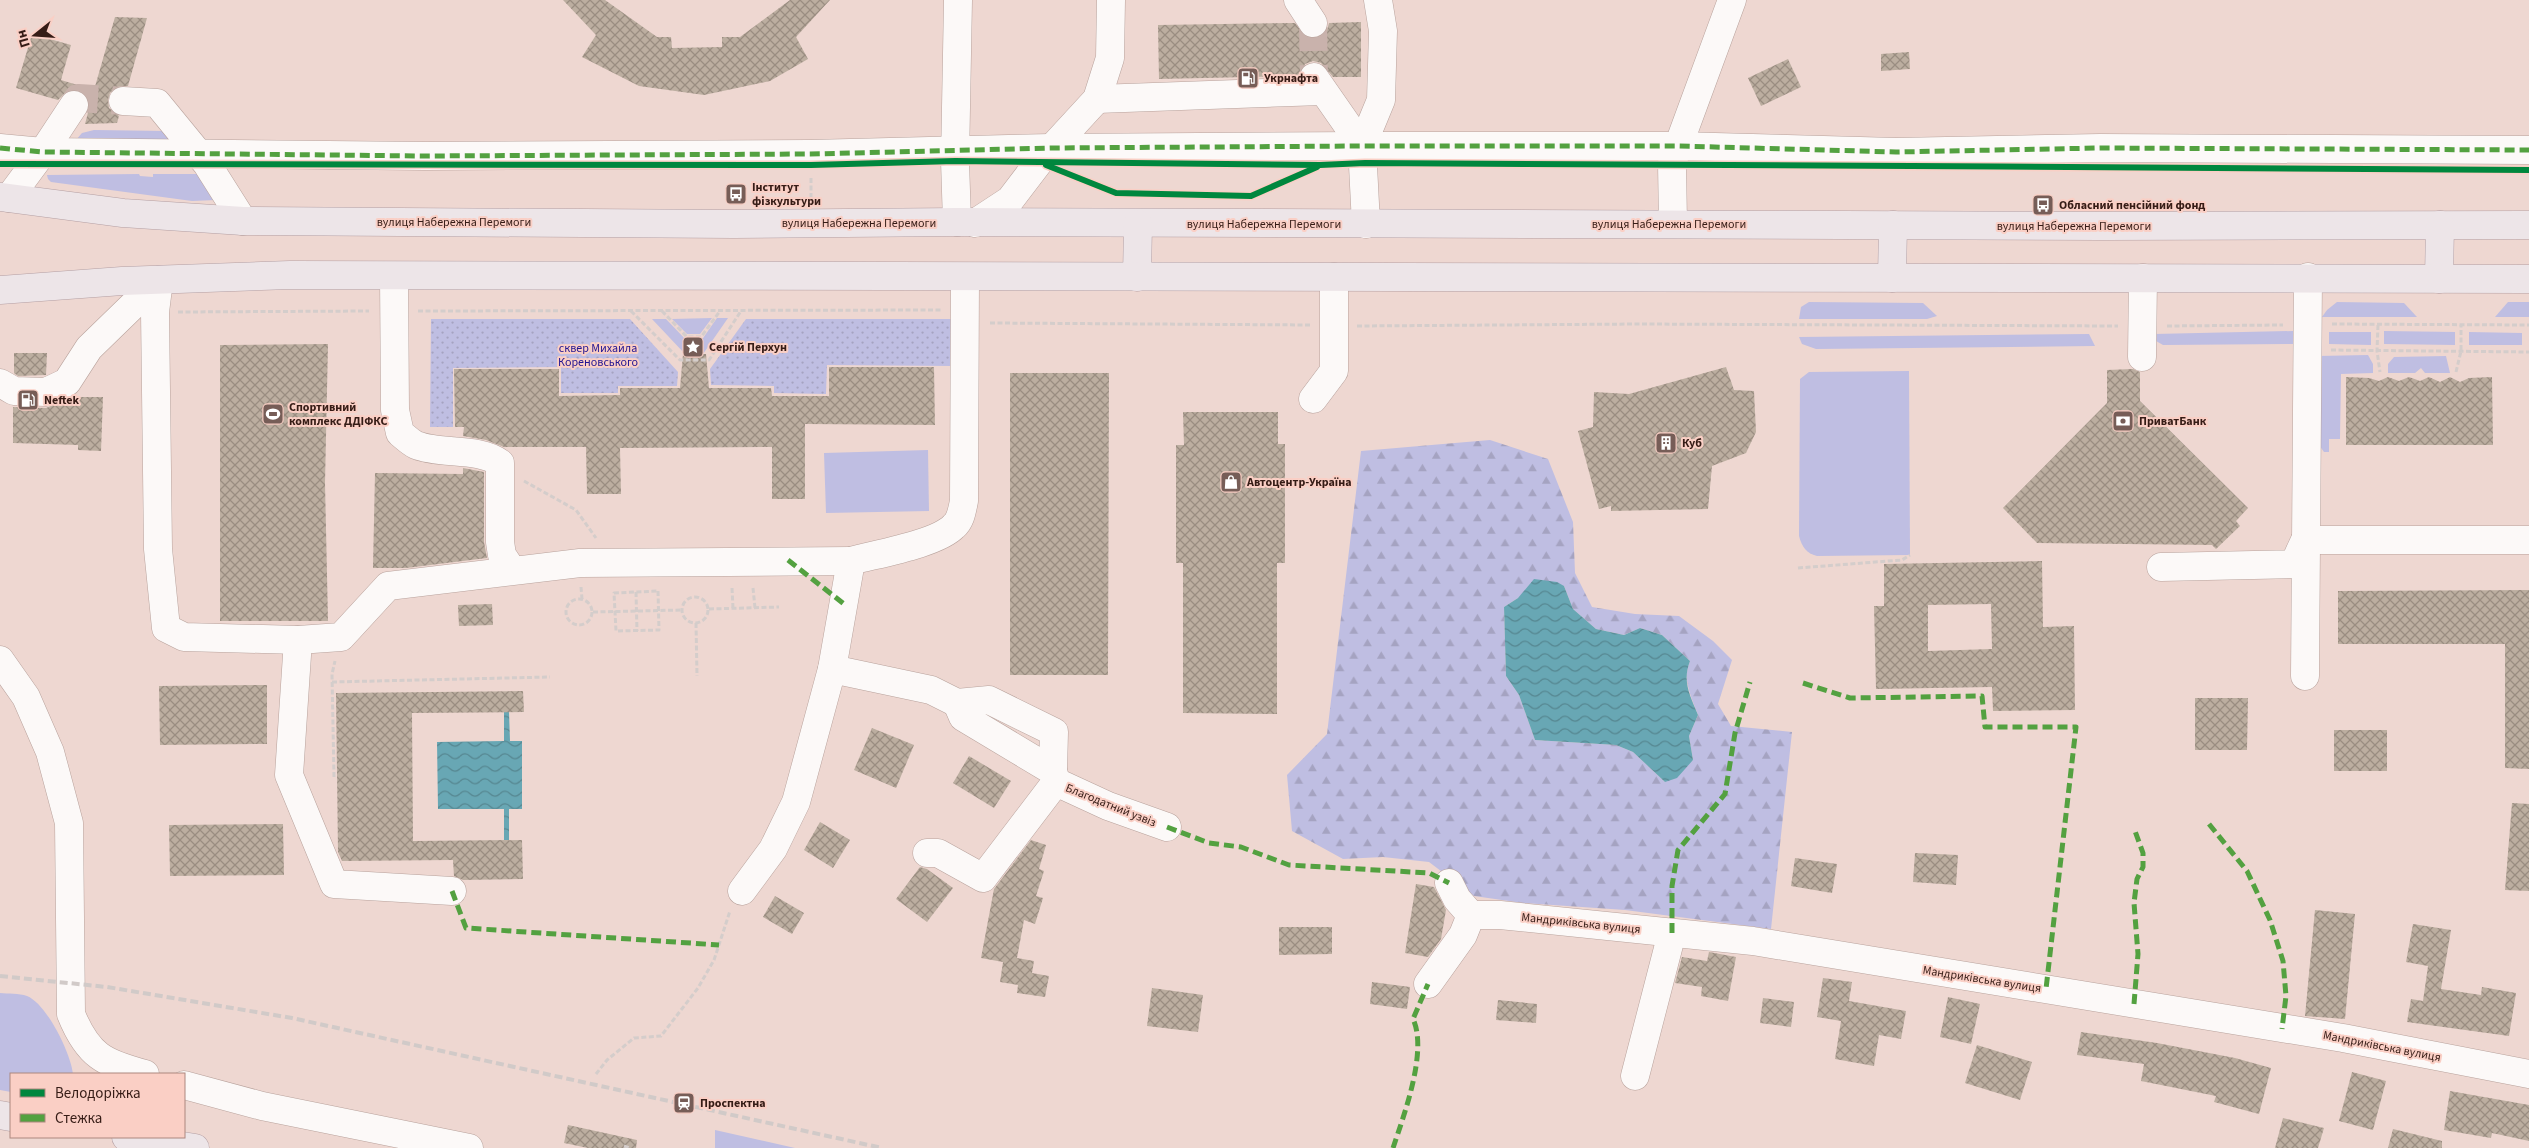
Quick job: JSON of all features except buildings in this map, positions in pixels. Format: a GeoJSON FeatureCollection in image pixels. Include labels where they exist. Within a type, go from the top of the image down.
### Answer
{"type":"FeatureCollection","features":[{"type":"Feature","properties":{"kind":"main road","name":"вулиця Набережна Перемоги"},"geometry":{"type":"LineString","coordinates":[[4,198],[122,213],[243,221],[724,224],[966,222],[1138,224],[2529,225]]}},
{"type":"Feature","properties":{"kind":"main road"},"geometry":{"type":"LineString","coordinates":[[1137,276],[1138,224]]}},
{"type":"Feature","properties":{"kind":"main road"},"geometry":{"type":"LineString","coordinates":[[1892,278],[1893,225]]}},
{"type":"Feature","properties":{"kind":"main road"},"geometry":{"type":"LineString","coordinates":[[2440,225],[2440,279]]}},
{"type":"Feature","properties":{"kind":"main road"},"geometry":{"type":"LineString","coordinates":[[0,290],[159,280],[290,275],[2308,277],[2529,279]]}},
{"type":"Feature","properties":{"kind":"main road"},"geometry":{"type":"LineString","coordinates":[[132,1138],[195,1148]]}},
{"type":"Feature","properties":{"kind":"street"},"geometry":{"type":"LineString","coordinates":[[958,0],[956,152],[966,222],[1010,200],[1051,148],[1097,99],[1110,58],[1111,0]]}},
{"type":"Feature","properties":{"kind":"street"},"geometry":{"type":"LineString","coordinates":[[1298,0],[1313,23]]}},
{"type":"Feature","properties":{"kind":"street"},"geometry":{"type":"LineString","coordinates":[[1366,224],[1362,146],[1381,100],[1383,31],[1378,0]]}},
{"type":"Feature","properties":{"kind":"street"},"geometry":{"type":"LineString","coordinates":[[1673,224],[1672,163],[1732,0]]}},
{"type":"Feature","properties":{"kind":"street"},"geometry":{"type":"LineString","coordinates":[[1097,99],[1318,84],[1362,146]]}},
{"type":"Feature","properties":{"kind":"street"},"geometry":{"type":"LineString","coordinates":[[123,101],[157,103],[207,164],[243,221]]}},
{"type":"Feature","properties":{"kind":"street"},"geometry":{"type":"LineString","coordinates":[[4,198],[44,152],[74,105]]}},
{"type":"Feature","properties":{"kind":"street"},"geometry":{"type":"LineString","coordinates":[[0,148],[44,152],[196,152],[425,156],[956,152],[1051,148],[1362,146],[1678,146],[1896,152],[2100,148],[2529,150]]}},
{"type":"Feature","properties":{"kind":"street"},"geometry":{"type":"LineString","coordinates":[[394,276],[395,410],[400,433],[414,444],[431,449],[491,456],[500,463],[500,542],[502,555],[512,570]]}},
{"type":"Feature","properties":{"kind":"street"},"geometry":{"type":"LineString","coordinates":[[159,280],[155,312],[158,549],[166,628],[184,637],[298,640],[341,637],[388,586],[580,563],[851,561],[937,538],[956,525],[964,501],[965,277]]}},
{"type":"Feature","properties":{"kind":"street"},"geometry":{"type":"LineString","coordinates":[[1313,399],[1334,371],[1334,277]]}},
{"type":"Feature","properties":{"kind":"street"},"geometry":{"type":"LineString","coordinates":[[2304,676],[2308,277]]}},
{"type":"Feature","properties":{"kind":"street"},"geometry":{"type":"LineString","coordinates":[[2142,357],[2144,278]]}},
{"type":"Feature","properties":{"kind":"street"},"geometry":{"type":"LineString","coordinates":[[0,383],[14,391],[46,392],[67,382],[89,348],[159,280]]}},
{"type":"Feature","properties":{"kind":"street"},"geometry":{"type":"LineString","coordinates":[[2306,540],[2529,540]]}},
{"type":"Feature","properties":{"kind":"street"},"geometry":{"type":"LineString","coordinates":[[2161,567],[2294,564],[2306,540]]}},
{"type":"Feature","properties":{"kind":"street"},"geometry":{"type":"LineString","coordinates":[[742,891],[773,849],[796,802],[832,669],[851,561]]}},
{"type":"Feature","properties":{"kind":"street"},"geometry":{"type":"LineString","coordinates":[[298,640],[289,775],[334,884],[452,891]]}},
{"type":"Feature","properties":{"kind":"street"},"geometry":{"type":"LineString","coordinates":[[0,660],[26,697],[50,752],[69,823],[72,1014],[79,1034],[95,1053],[112,1065],[141,1073]]}},
{"type":"Feature","properties":{"kind":"street"},"geometry":{"type":"LineString","coordinates":[[832,669],[931,690],[957,703],[989,700],[1054,732],[1055,777],[983,878],[938,853],[927,853]]}},
{"type":"Feature","properties":{"kind":"street","name":"Благодатний узвіз"},"geometry":{"type":"LineString","coordinates":[[1055,777],[1108,806],[1167,827]]}},
{"type":"Feature","properties":{"kind":"street"},"geometry":{"type":"LineString","coordinates":[[1428,984],[1463,935],[1471,915],[1457,899],[1449,883]]}},
{"type":"Feature","properties":{"kind":"street","name":"Мандриківська вулиця"},"geometry":{"type":"LineString","coordinates":[[1471,915],[1500,915],[1753,941],[2343,1038],[2529,1074]]}},
{"type":"Feature","properties":{"kind":"street"},"geometry":{"type":"LineString","coordinates":[[1635,1076],[1672,933]]}},
{"type":"Feature","properties":{"kind":"street"},"geometry":{"type":"LineString","coordinates":[[185,1085],[262,1106],[470,1148]]}},
{"type":"Feature","properties":{"kind":"path"},"geometry":{"type":"LineString","coordinates":[[811,306],[811,311]]}},
{"type":"Feature","properties":{"kind":"path"},"geometry":{"type":"LineString","coordinates":[[630,311],[680,360],[709,360],[741,311]]}},
{"type":"Feature","properties":{"kind":"path"},"geometry":{"type":"LineString","coordinates":[[662,311],[687,338],[701,337],[720,311]]}},
{"type":"Feature","properties":{"kind":"path"},"geometry":{"type":"LineString","coordinates":[[2378,324],[2377,351],[2380,372]]}},
{"type":"Feature","properties":{"kind":"path"},"geometry":{"type":"LineString","coordinates":[[2456,372],[2461,351],[2461,325]]}},
{"type":"Feature","properties":{"kind":"path"},"geometry":{"type":"LineString","coordinates":[[2323,350],[2529,352]]}},
{"type":"Feature","properties":{"kind":"path"},"geometry":{"type":"LineString","coordinates":[[500,476],[526,481],[576,510],[614,562]]}},
{"type":"Feature","properties":{"kind":"path"},"geometry":{"type":"LineString","coordinates":[[1798,568],[1902,560],[1910,555]]}},
{"type":"Feature","properties":{"kind":"path"},"geometry":{"type":"LineString","coordinates":[[733,608],[732,588],[740,588]]}},
{"type":"Feature","properties":{"kind":"path"},"geometry":{"type":"LineString","coordinates":[[747,588],[755,588],[755,608]]}},
{"type":"Feature","properties":{"kind":"path"},"geometry":{"type":"LineString","coordinates":[[658,591],[658,611],[659,630],[616,631],[614,593],[658,591]]}},
{"type":"Feature","properties":{"kind":"path"},"geometry":{"type":"LineString","coordinates":[[636,592],[637,631]]}},
{"type":"Feature","properties":{"kind":"path"},"geometry":{"type":"LineString","coordinates":[[695,596],[706,603],[708,609],[702,621],[696,623],[689,621],[682,610],[689,598],[695,596]]}},
{"type":"Feature","properties":{"kind":"path"},"geometry":{"type":"LineString","coordinates":[[576,599],[587,602],[593,612],[588,623],[582,626],[571,623],[566,613],[566,607],[576,599]]}},
{"type":"Feature","properties":{"kind":"path"},"geometry":{"type":"LineString","coordinates":[[708,609],[779,607]]}},
{"type":"Feature","properties":{"kind":"path"},"geometry":{"type":"LineString","coordinates":[[593,612],[682,610]]}},
{"type":"Feature","properties":{"kind":"path"},"geometry":{"type":"LineString","coordinates":[[696,623],[697,676]]}},
{"type":"Feature","properties":{"kind":"path"},"geometry":{"type":"LineString","coordinates":[[332,674],[334,777]]}},
{"type":"Feature","properties":{"kind":"path"},"geometry":{"type":"LineString","coordinates":[[332,682],[550,677]]}},
{"type":"Feature","properties":{"kind":"path"},"geometry":{"type":"LineString","coordinates":[[596,1074],[607,1060],[634,1038],[661,1036],[698,988],[714,960],[732,907],[742,891]]}},
{"type":"Feature","properties":{"kind":"path"},"geometry":{"type":"LineString","coordinates":[[624,1146],[630,1148]]}},
{"type":"Feature","properties":{"kind":"green space"},"geometry":{"type":"Polygon","coordinates":[[[94,130],[166,131],[185,147],[69,148],[82,133],[94,130]]]}},
{"type":"Feature","properties":{"kind":"green space"},"geometry":{"type":"Polygon","coordinates":[[[139,174],[140,176],[153,177],[153,174],[205,174],[216,200],[192,201],[51,182],[47,175],[139,174]]]}},
{"type":"Feature","properties":{"kind":"green space"},"geometry":{"type":"Polygon","coordinates":[[[1809,302],[1923,303],[1937,316],[1927,319],[1799,319],[1801,307],[1809,302]]]}},
{"type":"Feature","properties":{"kind":"green space"},"geometry":{"type":"Polygon","coordinates":[[[2337,302],[2404,303],[2417,317],[2322,317],[2337,302]]]}},
{"type":"Feature","properties":{"kind":"green space"},"geometry":{"type":"Polygon","coordinates":[[[2508,302],[2529,302],[2529,317],[2495,317],[2508,302]]]}},
{"type":"Feature","properties":{"kind":"green space"},"geometry":{"type":"Polygon","coordinates":[[[712,318],[700,334],[687,334],[672,319],[712,318]]]}},
{"type":"Feature","properties":{"kind":"green space"},"geometry":{"type":"Polygon","coordinates":[[[717,318],[728,318],[703,354],[685,354],[652,319],[666,319],[687,341],[701,341],[717,318]]]}},
{"type":"Feature","properties":{"kind":"green space","name":"сквер Михайла Кореновського"},"geometry":{"type":"Polygon","coordinates":[[[431,319],[630,319],[678,372],[677,386],[618,386],[618,393],[561,393],[561,367],[453,368],[453,427],[430,427],[431,319]]]}},
{"type":"Feature","properties":{"kind":"green space"},"geometry":{"type":"Polygon","coordinates":[[[746,319],[951,319],[951,366],[827,365],[826,394],[774,393],[774,386],[711,385],[710,369],[746,319]]]}},
{"type":"Feature","properties":{"kind":"green space"},"geometry":{"type":"Polygon","coordinates":[[[2293,331],[2294,344],[2163,345],[2156,341],[2154,334],[2293,331]]]}},
{"type":"Feature","properties":{"kind":"green space"},"geometry":{"type":"Polygon","coordinates":[[[2384,331],[2455,332],[2455,345],[2384,344],[2384,331]]]}},
{"type":"Feature","properties":{"kind":"green space"},"geometry":{"type":"Polygon","coordinates":[[[2329,332],[2371,332],[2371,345],[2329,344],[2329,332]]]}},
{"type":"Feature","properties":{"kind":"green space"},"geometry":{"type":"Polygon","coordinates":[[[2469,332],[2522,333],[2522,345],[2469,345],[2469,332]]]}},
{"type":"Feature","properties":{"kind":"green space"},"geometry":{"type":"Polygon","coordinates":[[[2089,334],[2095,346],[1816,349],[1802,344],[1799,337],[2089,334]]]}},
{"type":"Feature","properties":{"kind":"green space"},"geometry":{"type":"Polygon","coordinates":[[[2368,355],[2373,364],[2373,373],[2341,374],[2340,439],[2329,439],[2329,452],[2324,452],[2319,445],[2318,356],[2368,355]]]}},
{"type":"Feature","properties":{"kind":"green space"},"geometry":{"type":"Polygon","coordinates":[[[2446,356],[2450,373],[2425,373],[2421,368],[2415,373],[2388,373],[2388,364],[2394,357],[2446,356]]]}},
{"type":"Feature","properties":{"kind":"green space"},"geometry":{"type":"Polygon","coordinates":[[[1909,371],[1910,555],[1817,556],[1810,553],[1803,546],[1799,536],[1800,379],[1809,372],[1909,371]]]}},
{"type":"Feature","properties":{"kind":"green space"},"geometry":{"type":"Polygon","coordinates":[[[1490,440],[1548,459],[1573,522],[1575,573],[1592,607],[1635,614],[1679,616],[1713,641],[1732,660],[1718,704],[1731,726],[1792,732],[1771,929],[1625,910],[1523,903],[1474,896],[1429,862],[1383,857],[1343,859],[1292,831],[1287,775],[1327,734],[1361,451],[1490,440]],[[1564,586],[1518,598],[1504,607],[1506,676],[1519,695],[1535,740],[1616,745],[1633,752],[1665,782],[1693,760],[1689,736],[1698,715],[1687,681],[1690,661],[1662,635],[1640,628],[1624,635],[1596,629],[1573,609],[1564,586]]]}},
{"type":"Feature","properties":{"kind":"green space"},"geometry":{"type":"Polygon","coordinates":[[[928,450],[929,511],[826,513],[824,453],[928,450]]]}},
{"type":"Feature","properties":{"kind":"green space"},"geometry":{"type":"Polygon","coordinates":[[[0,993],[27,996],[35,1001],[57,1030],[68,1054],[73,1073],[10,1073],[10,1092],[0,1090],[0,993]]]}},
{"type":"Feature","properties":{"kind":"green space"},"geometry":{"type":"Polygon","coordinates":[[[715,1130],[795,1148],[715,1148],[715,1130]]]}},
{"type":"Feature","properties":{"kind":"water"},"geometry":{"type":"Polygon","coordinates":[[[1534,579],[1557,582],[1564,586],[1573,609],[1596,629],[1624,635],[1640,628],[1662,635],[1690,661],[1687,682],[1698,715],[1689,736],[1693,760],[1677,778],[1665,782],[1633,752],[1616,745],[1535,740],[1519,695],[1506,676],[1504,607],[1518,598],[1534,579]]]}},
{"type":"Feature","properties":{"kind":"water"},"geometry":{"type":"Polygon","coordinates":[[[504,712],[509,712],[510,741],[522,741],[522,809],[509,809],[509,840],[504,840],[504,809],[438,809],[437,742],[504,741],[504,712]]]}},
{"type":"Feature","properties":{"kind":"tunnel"},"geometry":{"type":"LineString","coordinates":[[1313,23],[1314,77]]}},
{"type":"Feature","properties":{"kind":"tunnel"},"geometry":{"type":"LineString","coordinates":[[74,105],[78,98],[123,101]]}},
{"type":"Feature","properties":{"kind":"railway"},"geometry":{"type":"LineString","coordinates":[[0,976],[107,987],[292,1018],[882,1148]]}},
{"type":"Feature","properties":{"kind":"marked path"},"geometry":{"type":"LineString","coordinates":[[0,148],[43,152],[425,156],[810,154],[1051,148],[1362,146],[1678,146],[1896,152],[2100,148],[2529,150]]}},
{"type":"Feature","properties":{"kind":"marked path"},"geometry":{"type":"LineString","coordinates":[[788,560],[844,604]]}},
{"type":"Feature","properties":{"kind":"marked path"},"geometry":{"type":"LineString","coordinates":[[1672,933],[1672,886],[1678,850],[1725,794],[1735,733],[1750,682]]}},
{"type":"Feature","properties":{"kind":"marked path"},"geometry":{"type":"LineString","coordinates":[[1803,683],[1850,698],[1982,696],[1985,727],[2076,727],[2046,989]]}},
{"type":"Feature","properties":{"kind":"marked path"},"geometry":{"type":"LineString","coordinates":[[2209,824],[2247,871],[2270,920],[2283,961],[2286,996],[2282,1029]]}},
{"type":"Feature","properties":{"kind":"marked path"},"geometry":{"type":"LineString","coordinates":[[1167,827],[1209,843],[1241,847],[1289,865],[1429,873],[1449,883]]}},
{"type":"Feature","properties":{"kind":"marked path"},"geometry":{"type":"LineString","coordinates":[[2134,1004],[2138,954],[2134,903],[2137,879],[2143,867],[2143,853],[2135,831]]}},
{"type":"Feature","properties":{"kind":"marked path"},"geometry":{"type":"LineString","coordinates":[[452,891],[466,928],[719,945]]}},
{"type":"Feature","properties":{"kind":"marked path"},"geometry":{"type":"LineString","coordinates":[[1393,1148],[1413,1083],[1416,1065],[1417,1032],[1413,1019],[1428,984]]}},
{"type":"Feature","properties":{"kind":"cycle path"},"geometry":{"type":"LineString","coordinates":[[0,164],[811,165],[955,161],[1320,165],[1365,163],[1510,163],[2529,170]]}},
{"type":"Feature","properties":{"kind":"cycle path"},"geometry":{"type":"LineString","coordinates":[[1046,165],[1116,193],[1251,196],[1317,167]]}},
{"type":"Feature","properties":{"kind":"place","name":"Укрнафта"},"geometry":{"type":"Point","coordinates":[1248,78]}},
{"type":"Feature","properties":{"kind":"place","name":"Інститут фізкультури"},"geometry":{"type":"Point","coordinates":[736,194]}},
{"type":"Feature","properties":{"kind":"place","name":"Обласний пенсійний фонд"},"geometry":{"type":"Point","coordinates":[2043,205]}},
{"type":"Feature","properties":{"kind":"place","name":"Сергій Перхун"},"geometry":{"type":"Point","coordinates":[693,347]}},
{"type":"Feature","properties":{"kind":"place","name":"Neftek"},"geometry":{"type":"Point","coordinates":[28,400]}},
{"type":"Feature","properties":{"kind":"place","name":"Спортивний комплекс ДДІФКС"},"geometry":{"type":"Point","coordinates":[273,414]}},
{"type":"Feature","properties":{"kind":"place","name":"ПриватБанк"},"geometry":{"type":"Point","coordinates":[2123,421]}},
{"type":"Feature","properties":{"kind":"place","name":"Куб"},"geometry":{"type":"Point","coordinates":[1666,443]}},
{"type":"Feature","properties":{"kind":"place","name":"Автоцентр-Україна"},"geometry":{"type":"Point","coordinates":[1231,482]}},
{"type":"Feature","properties":{"kind":"place","name":"Проспектна"},"geometry":{"type":"Point","coordinates":[684,1103]}}]}
